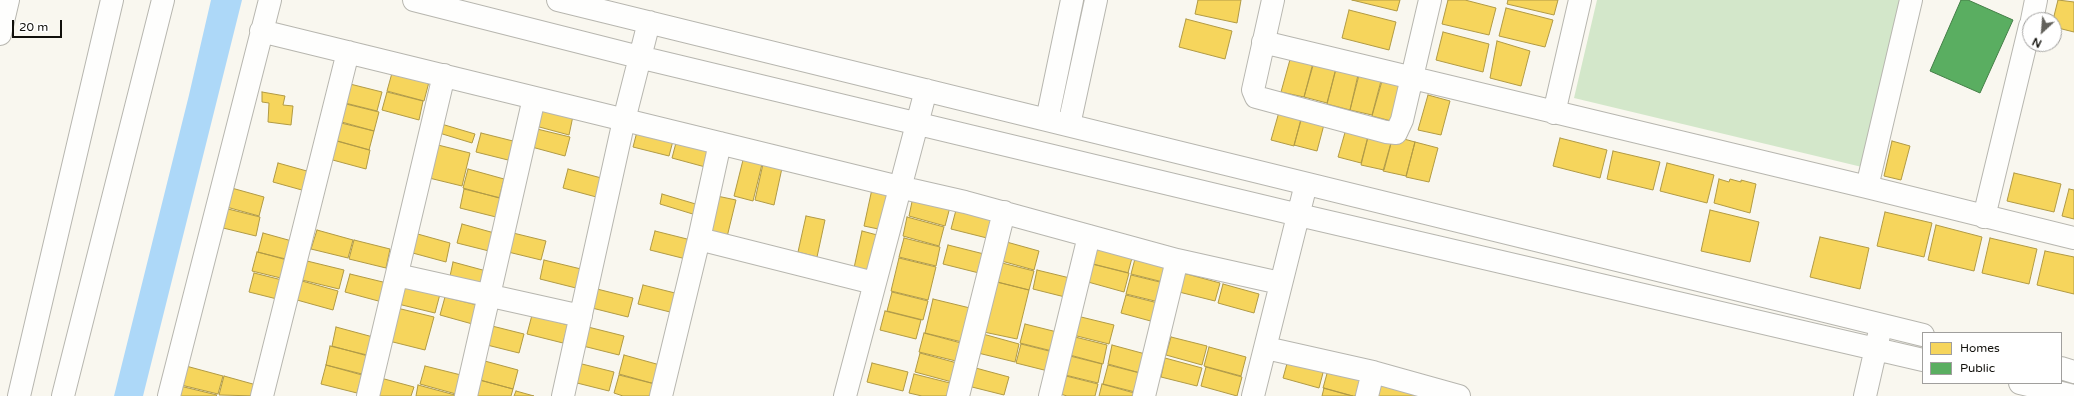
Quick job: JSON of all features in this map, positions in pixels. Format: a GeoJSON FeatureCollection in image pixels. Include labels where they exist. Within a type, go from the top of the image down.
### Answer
{"type":"FeatureCollection","features":[{"type":"Feature","properties":{"kind":"street"},"geometry":{"type":"LineString","coordinates":[[0,34],[7,0]]}},
{"type":"Feature","properties":{"kind":"street"},"geometry":{"type":"LineString","coordinates":[[19,396],[112,0]]}},
{"type":"Feature","properties":{"kind":"street"},"geometry":{"type":"LineString","coordinates":[[63,396],[163,0]]}},
{"type":"Feature","properties":{"kind":"street"},"geometry":{"type":"LineString","coordinates":[[169,396],[270,0]]}},
{"type":"Feature","properties":{"kind":"street"},"geometry":{"type":"LineString","coordinates":[[414,0],[639,57],[1299,215],[1922,360]]}},
{"type":"Feature","properties":{"kind":"street"},"geometry":{"type":"LineString","coordinates":[[558,0],[1922,335]]}},
{"type":"Feature","properties":{"kind":"street"},"geometry":{"type":"LineString","coordinates":[[1047,120],[1072,0]]}},
{"type":"Feature","properties":{"kind":"street"},"geometry":{"type":"LineString","coordinates":[[1069,125],[1096,0]]}},
{"type":"Feature","properties":{"kind":"street"},"geometry":{"type":"LineString","coordinates":[[1273,0],[1253,90],[1256,97],[1386,132],[1396,133],[1399,128],[1430,0]]}},
{"type":"Feature","properties":{"kind":"street"},"geometry":{"type":"LineString","coordinates":[[1554,113],[1580,0]]}},
{"type":"Feature","properties":{"kind":"street"},"geometry":{"type":"LineString","coordinates":[[1867,186],[1911,0]]}},
{"type":"Feature","properties":{"kind":"street"},"geometry":{"type":"LineString","coordinates":[[2034,12],[2036,0]]}},
{"type":"Feature","properties":{"kind":"street"},"geometry":{"type":"LineString","coordinates":[[563,396],[624,120],[649,22]]}},
{"type":"Feature","properties":{"kind":"street"},"geometry":{"type":"LineString","coordinates":[[261,31],[1004,212],[1177,260],[1280,283]]}},
{"type":"Feature","properties":{"kind":"street"},"geometry":{"type":"LineString","coordinates":[[1263,42],[1554,113],[1867,186],[1984,217],[2074,238]]}},
{"type":"Feature","properties":{"kind":"street"},"geometry":{"type":"LineString","coordinates":[[262,396],[348,52]]}},
{"type":"Feature","properties":{"kind":"street"},"geometry":{"type":"LineString","coordinates":[[1984,217],[2024,52]]}},
{"type":"Feature","properties":{"kind":"street"},"geometry":{"type":"LineString","coordinates":[[368,396],[444,76]]}},
{"type":"Feature","properties":{"kind":"street"},"geometry":{"type":"LineString","coordinates":[[845,396],[899,187],[926,90]]}},
{"type":"Feature","properties":{"kind":"street"},"geometry":{"type":"LineString","coordinates":[[466,396],[534,98]]}},
{"type":"Feature","properties":{"kind":"street"},"geometry":{"type":"LineString","coordinates":[[661,396],[699,240],[720,143]]}},
{"type":"Feature","properties":{"kind":"street"},"geometry":{"type":"LineString","coordinates":[[1253,396],[1266,348],[1280,283],[1306,184]]}},
{"type":"Feature","properties":{"kind":"street"},"geometry":{"type":"LineString","coordinates":[[958,396],[1004,212]]}},
{"type":"Feature","properties":{"kind":"street"},"geometry":{"type":"LineString","coordinates":[[1050,396],[1089,236]]}},
{"type":"Feature","properties":{"kind":"street"},"geometry":{"type":"LineString","coordinates":[[699,240],[874,283]]}},
{"type":"Feature","properties":{"kind":"street"},"geometry":{"type":"LineString","coordinates":[[1144,396],[1177,260]]}},
{"type":"Feature","properties":{"kind":"street"},"geometry":{"type":"LineString","coordinates":[[397,274],[581,316]]}},
{"type":"Feature","properties":{"kind":"street"},"geometry":{"type":"LineString","coordinates":[[1866,396],[1881,324]]}},
{"type":"Feature","properties":{"kind":"street"},"geometry":{"type":"LineString","coordinates":[[1266,348],[1373,372],[1459,396]]}},
{"type":"Feature","properties":{"kind":"street"},"geometry":{"type":"LineString","coordinates":[[2062,368],[2074,372]]}},
{"type":"Feature","properties":{"kind":"street"},"geometry":{"type":"LineString","coordinates":[[1367,396],[1373,372]]}},
{"type":"Feature","properties":{"kind":"street"},"geometry":{"type":"LineString","coordinates":[[2024,384],[2074,396]]}},
{"type":"Feature","properties":{"kind":"green space"},"geometry":{"type":"Polygon","coordinates":[[[1597,0],[1902,0],[1862,167],[1574,98],[1597,0]]]}},
{"type":"Feature","properties":{"kind":"water"},"geometry":{"type":"Polygon","coordinates":[[[211,0],[242,0],[143,396],[114,396],[189,95],[211,0]]]}},
{"type":"Feature","properties":{"kind":"building: Homes"},"geometry":{"type":"Polygon","coordinates":[[[1198,0],[1241,0],[1237,23],[1195,14],[1198,0]]]}},
{"type":"Feature","properties":{"kind":"building: Homes"},"geometry":{"type":"Polygon","coordinates":[[[1352,0],[1400,0],[1397,11],[1352,0]]]}},
{"type":"Feature","properties":{"kind":"building: Homes"},"geometry":{"type":"Polygon","coordinates":[[[1448,0],[1465,0],[1496,8],[1489,35],[1442,24],[1448,0]]]}},
{"type":"Feature","properties":{"kind":"building: Homes"},"geometry":{"type":"Polygon","coordinates":[[[1508,0],[1558,0],[1554,15],[1507,4],[1508,0]]]}},
{"type":"Feature","properties":{"kind":"building: Homes"},"geometry":{"type":"Polygon","coordinates":[[[2058,0],[2074,2],[2074,32],[2062,29],[2062,12],[2055,12],[2058,0]]]}},
{"type":"Feature","properties":{"kind":"building: Homes"},"geometry":{"type":"Polygon","coordinates":[[[1506,8],[1553,20],[1545,47],[1499,36],[1506,8]]]}},
{"type":"Feature","properties":{"kind":"building: Homes"},"geometry":{"type":"Polygon","coordinates":[[[1349,10],[1396,22],[1389,50],[1342,38],[1349,10]]]}},
{"type":"Feature","properties":{"kind":"building: Homes"},"geometry":{"type":"Polygon","coordinates":[[[1186,19],[1232,31],[1225,59],[1179,47],[1186,19]]]}},
{"type":"Feature","properties":{"kind":"building: Homes"},"geometry":{"type":"Polygon","coordinates":[[[1443,32],[1489,44],[1483,72],[1436,60],[1443,32]]]}},
{"type":"Feature","properties":{"kind":"building: Homes"},"geometry":{"type":"Polygon","coordinates":[[[1497,41],[1530,51],[1521,86],[1490,78],[1497,41]]]}},
{"type":"Feature","properties":{"kind":"building: Homes"},"geometry":{"type":"Polygon","coordinates":[[[1291,56],[1313,63],[1304,97],[1281,92],[1291,56]]]}},
{"type":"Feature","properties":{"kind":"building: Homes"},"geometry":{"type":"Polygon","coordinates":[[[1314,62],[1336,68],[1327,103],[1304,97],[1314,62]]]}},
{"type":"Feature","properties":{"kind":"building: Homes"},"geometry":{"type":"Polygon","coordinates":[[[1336,69],[1358,75],[1350,110],[1327,104],[1336,69]]]}},
{"type":"Feature","properties":{"kind":"building: Homes"},"geometry":{"type":"Polygon","coordinates":[[[392,73],[429,82],[424,101],[387,91],[392,73]]]}},
{"type":"Feature","properties":{"kind":"building: Homes"},"geometry":{"type":"Polygon","coordinates":[[[1359,75],[1381,81],[1372,115],[1350,110],[1359,75]]]}},
{"type":"Feature","properties":{"kind":"building: Homes"},"geometry":{"type":"Polygon","coordinates":[[[1382,81],[1404,87],[1395,122],[1372,116],[1382,81]]]}},
{"type":"Feature","properties":{"kind":"building: Homes"},"geometry":{"type":"Polygon","coordinates":[[[346,83],[382,92],[377,111],[341,102],[346,83]]]}},
{"type":"Feature","properties":{"kind":"building: Homes"},"geometry":{"type":"Polygon","coordinates":[[[262,92],[285,96],[283,105],[293,106],[291,125],[268,122],[269,103],[262,102],[262,92]]]}},
{"type":"Feature","properties":{"kind":"building: Homes"},"geometry":{"type":"Polygon","coordinates":[[[387,92],[423,101],[419,120],[382,110],[387,92]]]}},
{"type":"Feature","properties":{"kind":"building: Homes"},"geometry":{"type":"Polygon","coordinates":[[[1428,95],[1450,101],[1441,135],[1418,130],[1428,95]]]}},
{"type":"Feature","properties":{"kind":"building: Homes"},"geometry":{"type":"Polygon","coordinates":[[[342,103],[379,112],[374,131],[337,122],[342,103]]]}},
{"type":"Feature","properties":{"kind":"building: Homes"},"geometry":{"type":"Polygon","coordinates":[[[1281,105],[1303,111],[1294,146],[1271,140],[1281,105]]]}},
{"type":"Feature","properties":{"kind":"building: Homes"},"geometry":{"type":"Polygon","coordinates":[[[537,106],[573,116],[569,135],[532,125],[537,106]]]}},
{"type":"Feature","properties":{"kind":"building: Homes"},"geometry":{"type":"Polygon","coordinates":[[[1304,110],[1326,117],[1317,151],[1294,145],[1304,110]]]}},
{"type":"Feature","properties":{"kind":"building: Homes"},"geometry":{"type":"Polygon","coordinates":[[[338,121],[374,131],[369,150],[333,140],[338,121]]]}},
{"type":"Feature","properties":{"kind":"building: Homes"},"geometry":{"type":"Polygon","coordinates":[[[1348,122],[1370,129],[1361,163],[1338,157],[1348,122]]]}},
{"type":"Feature","properties":{"kind":"building: Homes"},"geometry":{"type":"Polygon","coordinates":[[[438,123],[475,134],[472,143],[436,132],[438,123]]]}},
{"type":"Feature","properties":{"kind":"building: Homes"},"geometry":{"type":"Polygon","coordinates":[[[533,128],[570,137],[565,156],[528,146],[533,128]]]}},
{"type":"Feature","properties":{"kind":"building: Homes"},"geometry":{"type":"Polygon","coordinates":[[[638,128],[674,137],[669,156],[633,147],[638,128]]]}},
{"type":"Feature","properties":{"kind":"building: Homes"},"geometry":{"type":"Polygon","coordinates":[[[1370,129],[1393,136],[1384,170],[1361,165],[1370,129]]]}},
{"type":"Feature","properties":{"kind":"building: Homes"},"geometry":{"type":"Polygon","coordinates":[[[481,133],[517,142],[512,161],[476,152],[481,133]]]}},
{"type":"Feature","properties":{"kind":"building: Homes"},"geometry":{"type":"Polygon","coordinates":[[[1393,136],[1415,142],[1406,176],[1383,171],[1393,136]]]}},
{"type":"Feature","properties":{"kind":"building: Homes"},"geometry":{"type":"Polygon","coordinates":[[[1560,138],[1607,150],[1600,178],[1553,166],[1560,138]]]}},
{"type":"Feature","properties":{"kind":"building: Homes"},"geometry":{"type":"Polygon","coordinates":[[[677,139],[714,149],[709,168],[672,158],[677,139]]]}},
{"type":"Feature","properties":{"kind":"building: Homes"},"geometry":{"type":"Polygon","coordinates":[[[334,140],[370,150],[366,169],[329,159],[334,140]]]}},
{"type":"Feature","properties":{"kind":"building: Homes"},"geometry":{"type":"Polygon","coordinates":[[[1892,141],[1910,146],[1901,180],[1884,176],[1892,141]]]}},
{"type":"Feature","properties":{"kind":"building: Homes"},"geometry":{"type":"Polygon","coordinates":[[[1415,142],[1438,148],[1429,182],[1406,177],[1415,142]]]}},
{"type":"Feature","properties":{"kind":"building: Homes"},"geometry":{"type":"Polygon","coordinates":[[[434,144],[470,153],[462,186],[425,177],[434,144]]]}},
{"type":"Feature","properties":{"kind":"building: Homes"},"geometry":{"type":"Polygon","coordinates":[[[1613,151],[1660,162],[1653,190],[1607,179],[1613,151]]]}},
{"type":"Feature","properties":{"kind":"building: Homes"},"geometry":{"type":"Polygon","coordinates":[[[743,160],[762,164],[753,201],[734,196],[743,160]]]}},
{"type":"Feature","properties":{"kind":"building: Homes"},"geometry":{"type":"Polygon","coordinates":[[[278,163],[314,173],[309,192],[273,182],[278,163]]]}},
{"type":"Feature","properties":{"kind":"building: Homes"},"geometry":{"type":"Polygon","coordinates":[[[1667,163],[1714,175],[1707,203],[1660,191],[1667,163]]]}},
{"type":"Feature","properties":{"kind":"building: Homes"},"geometry":{"type":"Polygon","coordinates":[[[763,164],[782,168],[774,205],[755,200],[763,164]]]}},
{"type":"Feature","properties":{"kind":"building: Homes"},"geometry":{"type":"Polygon","coordinates":[[[468,169],[504,179],[499,198],[463,188],[468,169]]]}},
{"type":"Feature","properties":{"kind":"building: Homes"},"geometry":{"type":"Polygon","coordinates":[[[568,169],[605,179],[600,198],[563,188],[568,169]]]}},
{"type":"Feature","properties":{"kind":"building: Homes"},"geometry":{"type":"Polygon","coordinates":[[[2014,173],[2061,184],[2054,212],[2007,201],[2014,173]]]}},
{"type":"Feature","properties":{"kind":"building: Homes"},"geometry":{"type":"Polygon","coordinates":[[[1719,179],[1729,182],[1730,179],[1741,182],[1741,180],[1756,184],[1750,213],[1714,203],[1719,179]]]}},
{"type":"Feature","properties":{"kind":"building: Homes"},"geometry":{"type":"Polygon","coordinates":[[[228,187],[264,197],[259,216],[223,206],[228,187]]]}},
{"type":"Feature","properties":{"kind":"building: Homes"},"geometry":{"type":"Polygon","coordinates":[[[464,189],[501,198],[496,217],[460,208],[464,189]]]}},
{"type":"Feature","properties":{"kind":"building: Homes"},"geometry":{"type":"Polygon","coordinates":[[[872,189],[891,194],[883,230],[864,226],[872,189]]]}},
{"type":"Feature","properties":{"kind":"building: Homes"},"geometry":{"type":"Polygon","coordinates":[[[2069,189],[2074,190],[2074,219],[2062,216],[2069,189]]]}},
{"type":"Feature","properties":{"kind":"building: Homes"},"geometry":{"type":"Polygon","coordinates":[[[662,194],[699,205],[696,215],[660,204],[662,194]]]}},
{"type":"Feature","properties":{"kind":"building: Homes"},"geometry":{"type":"Polygon","coordinates":[[[717,196],[736,200],[727,237],[709,232],[717,196]]]}},
{"type":"Feature","properties":{"kind":"building: Homes"},"geometry":{"type":"Polygon","coordinates":[[[913,197],[950,207],[945,226],[909,216],[913,197]]]}},
{"type":"Feature","properties":{"kind":"building: Homes"},"geometry":{"type":"Polygon","coordinates":[[[224,208],[260,217],[256,236],[219,227],[224,208]]]}},
{"type":"Feature","properties":{"kind":"building: Homes"},"geometry":{"type":"Polygon","coordinates":[[[956,210],[992,219],[987,238],[951,229],[956,210]]]}},
{"type":"Feature","properties":{"kind":"building: Homes"},"geometry":{"type":"Polygon","coordinates":[[[1710,210],[1759,222],[1750,262],[1701,251],[1710,210]]]}},
{"type":"Feature","properties":{"kind":"building: Homes"},"geometry":{"type":"Polygon","coordinates":[[[1885,212],[1932,223],[1924,257],[1877,246],[1885,212]]]}},
{"type":"Feature","properties":{"kind":"building: Homes"},"geometry":{"type":"Polygon","coordinates":[[[806,216],[825,220],[817,257],[798,252],[806,216]]]}},
{"type":"Feature","properties":{"kind":"building: Homes"},"geometry":{"type":"Polygon","coordinates":[[[907,217],[944,227],[939,246],[903,236],[907,217]]]}},
{"type":"Feature","properties":{"kind":"building: Homes"},"geometry":{"type":"Polygon","coordinates":[[[462,224],[498,234],[493,252],[457,243],[462,224]]]}},
{"type":"Feature","properties":{"kind":"building: Homes"},"geometry":{"type":"Polygon","coordinates":[[[1936,225],[1982,237],[1974,271],[1928,260],[1936,225]]]}},
{"type":"Feature","properties":{"kind":"building: Homes"},"geometry":{"type":"Polygon","coordinates":[[[317,230],[353,240],[348,258],[311,249],[317,230]]]}},
{"type":"Feature","properties":{"kind":"building: Homes"},"geometry":{"type":"Polygon","coordinates":[[[655,231],[691,240],[686,259],[650,250],[655,231]]]}},
{"type":"Feature","properties":{"kind":"building: Homes"},"geometry":{"type":"Polygon","coordinates":[[[862,231],[881,236],[873,272],[854,268],[862,231]]]}},
{"type":"Feature","properties":{"kind":"building: Homes"},"geometry":{"type":"Polygon","coordinates":[[[509,232],[546,241],[541,260],[504,251],[509,232]]]}},
{"type":"Feature","properties":{"kind":"building: Homes"},"geometry":{"type":"Polygon","coordinates":[[[263,233],[299,243],[294,262],[258,252],[263,233]]]}},
{"type":"Feature","properties":{"kind":"building: Homes"},"geometry":{"type":"Polygon","coordinates":[[[414,233],[450,243],[446,262],[409,252],[414,233]]]}},
{"type":"Feature","properties":{"kind":"building: Homes"},"geometry":{"type":"Polygon","coordinates":[[[1820,237],[1869,248],[1860,289],[1810,277],[1820,237]]]}},
{"type":"Feature","properties":{"kind":"building: Homes"},"geometry":{"type":"Polygon","coordinates":[[[904,238],[940,247],[936,266],[899,257],[904,238]]]}},
{"type":"Feature","properties":{"kind":"building: Homes"},"geometry":{"type":"Polygon","coordinates":[[[1990,238],[2037,249],[2029,284],[1982,273],[1990,238]]]}},
{"type":"Feature","properties":{"kind":"building: Homes"},"geometry":{"type":"Polygon","coordinates":[[[354,240],[390,249],[386,268],[349,259],[354,240]]]}},
{"type":"Feature","properties":{"kind":"building: Homes"},"geometry":{"type":"Polygon","coordinates":[[[1003,241],[1039,251],[1034,270],[998,260],[1003,241]]]}},
{"type":"Feature","properties":{"kind":"building: Homes"},"geometry":{"type":"Polygon","coordinates":[[[948,245],[984,254],[979,273],[943,264],[948,245]]]}},
{"type":"Feature","properties":{"kind":"building: Homes"},"geometry":{"type":"Polygon","coordinates":[[[1097,245],[1133,254],[1128,273],[1092,264],[1097,245]]]}},
{"type":"Feature","properties":{"kind":"building: Homes"},"geometry":{"type":"Polygon","coordinates":[[[2045,251],[2074,257],[2074,294],[2037,285],[2045,251]]]}},
{"type":"Feature","properties":{"kind":"building: Homes"},"geometry":{"type":"Polygon","coordinates":[[[257,252],[294,261],[289,280],[252,271],[257,252]]]}},
{"type":"Feature","properties":{"kind":"building: Homes"},"geometry":{"type":"Polygon","coordinates":[[[1136,255],[1172,264],[1167,283],[1131,274],[1136,255]]]}},
{"type":"Feature","properties":{"kind":"building: Homes"},"geometry":{"type":"Polygon","coordinates":[[[899,258],[936,267],[928,300],[891,291],[899,258]]]}},
{"type":"Feature","properties":{"kind":"building: Homes"},"geometry":{"type":"Polygon","coordinates":[[[544,260],[581,269],[576,288],[540,279],[544,260]]]}},
{"type":"Feature","properties":{"kind":"building: Homes"},"geometry":{"type":"Polygon","coordinates":[[[307,261],[344,270],[339,289],[302,280],[307,261]]]}},
{"type":"Feature","properties":{"kind":"building: Homes"},"geometry":{"type":"Polygon","coordinates":[[[453,262],[490,272],[485,291],[449,281],[453,262]]]}},
{"type":"Feature","properties":{"kind":"building: Homes"},"geometry":{"type":"Polygon","coordinates":[[[998,262],[1034,271],[1029,290],[993,281],[998,262]]]}},
{"type":"Feature","properties":{"kind":"building: Homes"},"geometry":{"type":"Polygon","coordinates":[[[1093,264],[1129,273],[1124,292],[1088,282],[1093,264]]]}},
{"type":"Feature","properties":{"kind":"building: Homes"},"geometry":{"type":"Polygon","coordinates":[[[1037,270],[1074,279],[1069,298],[1033,289],[1037,270]]]}},
{"type":"Feature","properties":{"kind":"building: Homes"},"geometry":{"type":"Polygon","coordinates":[[[254,273],[290,282],[285,301],[249,292],[254,273]]]}},
{"type":"Feature","properties":{"kind":"building: Homes"},"geometry":{"type":"Polygon","coordinates":[[[1183,273],[1220,283],[1215,301],[1179,292],[1183,273]]]}},
{"type":"Feature","properties":{"kind":"building: Homes"},"geometry":{"type":"Polygon","coordinates":[[[350,274],[387,283],[382,302],[345,292],[350,274]]]}},
{"type":"Feature","properties":{"kind":"building: Homes"},"geometry":{"type":"Polygon","coordinates":[[[1131,275],[1168,284],[1163,303],[1126,294],[1131,275]]]}},
{"type":"Feature","properties":{"kind":"building: Homes"},"geometry":{"type":"Polygon","coordinates":[[[302,281],[338,291],[333,310],[297,300],[302,281]]]}},
{"type":"Feature","properties":{"kind":"building: Homes"},"geometry":{"type":"Polygon","coordinates":[[[993,281],[1029,290],[1017,339],[979,331],[993,281]]]}},
{"type":"Feature","properties":{"kind":"building: Homes"},"geometry":{"type":"Polygon","coordinates":[[[1223,284],[1259,294],[1254,313],[1218,303],[1223,284]]]}},
{"type":"Feature","properties":{"kind":"building: Homes"},"geometry":{"type":"Polygon","coordinates":[[[403,285],[440,294],[435,313],[398,304],[403,285]]]}},
{"type":"Feature","properties":{"kind":"building: Homes"},"geometry":{"type":"Polygon","coordinates":[[[643,285],[679,294],[674,313],[638,304],[643,285]]]}},
{"type":"Feature","properties":{"kind":"building: Homes"},"geometry":{"type":"Polygon","coordinates":[[[597,289],[633,298],[628,317],[592,308],[597,289]]]}},
{"type":"Feature","properties":{"kind":"building: Homes"},"geometry":{"type":"Polygon","coordinates":[[[892,292],[928,301],[923,320],[887,311],[892,292]]]}},
{"type":"Feature","properties":{"kind":"building: Homes"},"geometry":{"type":"Polygon","coordinates":[[[1126,295],[1162,304],[1158,323],[1121,313],[1126,295]]]}},
{"type":"Feature","properties":{"kind":"building: Homes"},"geometry":{"type":"Polygon","coordinates":[[[445,297],[481,306],[476,325],[440,315],[445,297]]]}},
{"type":"Feature","properties":{"kind":"building: Homes"},"geometry":{"type":"Polygon","coordinates":[[[933,299],[970,308],[962,342],[925,333],[933,299]]]}},
{"type":"Feature","properties":{"kind":"building: Homes"},"geometry":{"type":"Polygon","coordinates":[[[397,308],[434,317],[425,350],[389,341],[397,308]]]}},
{"type":"Feature","properties":{"kind":"building: Homes"},"geometry":{"type":"Polygon","coordinates":[[[885,311],[921,320],[916,339],[880,330],[885,311]]]}},
{"type":"Feature","properties":{"kind":"building: Homes"},"geometry":{"type":"Polygon","coordinates":[[[532,315],[568,325],[563,343],[527,334],[532,315]]]}},
{"type":"Feature","properties":{"kind":"building: Homes"},"geometry":{"type":"Polygon","coordinates":[[[1077,316],[1114,325],[1109,344],[1073,335],[1077,316]]]}},
{"type":"Feature","properties":{"kind":"building: Homes"},"geometry":{"type":"Polygon","coordinates":[[[1025,324],[1061,333],[1056,352],[1020,343],[1025,324]]]}},
{"type":"Feature","properties":{"kind":"building: Homes"},"geometry":{"type":"Polygon","coordinates":[[[488,325],[524,334],[519,353],[483,344],[488,325]]]}},
{"type":"Feature","properties":{"kind":"building: Homes"},"geometry":{"type":"Polygon","coordinates":[[[336,327],[373,337],[368,356],[332,346],[336,327]]]}},
{"type":"Feature","properties":{"kind":"building: Homes"},"geometry":{"type":"Polygon","coordinates":[[[588,327],[624,336],[619,355],[583,346],[588,327]]]}},
{"type":"Feature","properties":{"kind":"building: Homes"},"geometry":{"type":"Polygon","coordinates":[[[924,333],[961,343],[956,361],[919,352],[924,333]]]}},
{"type":"Feature","properties":{"kind":"building: Homes"},"geometry":{"type":"Polygon","coordinates":[[[983,334],[1019,344],[1015,362],[978,353],[983,334]]]}},
{"type":"Feature","properties":{"kind":"building: Homes"},"geometry":{"type":"Polygon","coordinates":[[[1071,336],[1107,345],[1103,364],[1066,354],[1071,336]]]}},
{"type":"Feature","properties":{"kind":"building: Homes"},"geometry":{"type":"Polygon","coordinates":[[[1171,337],[1207,346],[1202,365],[1166,355],[1171,337]]]}},
{"type":"Feature","properties":{"kind":"building: Homes"},"geometry":{"type":"Polygon","coordinates":[[[1021,344],[1057,353],[1052,372],[1016,363],[1021,344]]]}},
{"type":"Feature","properties":{"kind":"building: Homes"},"geometry":{"type":"Polygon","coordinates":[[[1112,345],[1149,355],[1144,374],[1108,364],[1112,345]]]}},
{"type":"Feature","properties":{"kind":"building: Homes"},"geometry":{"type":"Polygon","coordinates":[[[330,346],[367,355],[362,374],[326,365],[330,346]]]}},
{"type":"Feature","properties":{"kind":"building: Homes"},"geometry":{"type":"Polygon","coordinates":[[[1209,347],[1246,357],[1241,376],[1204,366],[1209,347]]]}},
{"type":"Feature","properties":{"kind":"building: Homes"},"geometry":{"type":"Polygon","coordinates":[[[920,353],[957,363],[952,382],[915,372],[920,353]]]}},
{"type":"Feature","properties":{"kind":"building: Homes"},"geometry":{"type":"Polygon","coordinates":[[[624,355],[660,365],[655,384],[619,374],[624,355]]]}},
{"type":"Feature","properties":{"kind":"building: Homes"},"geometry":{"type":"Polygon","coordinates":[[[1066,355],[1102,364],[1098,383],[1061,374],[1066,355]]]}},
{"type":"Feature","properties":{"kind":"building: Homes"},"geometry":{"type":"Polygon","coordinates":[[[1165,358],[1202,368],[1197,386],[1161,377],[1165,358]]]}},
{"type":"Feature","properties":{"kind":"building: Homes"},"geometry":{"type":"Polygon","coordinates":[[[481,360],[518,370],[513,389],[476,379],[481,360]]]}},
{"type":"Feature","properties":{"kind":"building: Homes"},"geometry":{"type":"Polygon","coordinates":[[[1288,360],[1324,369],[1319,388],[1283,378],[1288,360]]]}},
{"type":"Feature","properties":{"kind":"building: Homes"},"geometry":{"type":"Polygon","coordinates":[[[578,363],[614,372],[609,391],[573,382],[578,363]]]}},
{"type":"Feature","properties":{"kind":"building: Homes"},"geometry":{"type":"Polygon","coordinates":[[[872,363],[908,372],[903,391],[867,382],[872,363]]]}},
{"type":"Feature","properties":{"kind":"building: Homes"},"geometry":{"type":"Polygon","coordinates":[[[326,365],[362,375],[357,393],[321,384],[326,365]]]}},
{"type":"Feature","properties":{"kind":"building: Homes"},"geometry":{"type":"Polygon","coordinates":[[[1108,365],[1144,374],[1139,393],[1103,384],[1108,365]]]}},
{"type":"Feature","properties":{"kind":"building: Homes"},"geometry":{"type":"Polygon","coordinates":[[[186,366],[223,376],[218,394],[181,385],[186,366]]]}},
{"type":"Feature","properties":{"kind":"building: Homes"},"geometry":{"type":"Polygon","coordinates":[[[425,366],[461,375],[456,394],[420,384],[425,366]]]}},
{"type":"Feature","properties":{"kind":"building: Homes"},"geometry":{"type":"Polygon","coordinates":[[[972,367],[1009,377],[1004,395],[968,386],[972,367]]]}},
{"type":"Feature","properties":{"kind":"building: Homes"},"geometry":{"type":"Polygon","coordinates":[[[1206,367],[1242,377],[1237,396],[1201,386],[1206,367]]]}},
{"type":"Feature","properties":{"kind":"building: Homes"},"geometry":{"type":"Polygon","coordinates":[[[1328,370],[1364,379],[1360,396],[1352,396],[1323,388],[1328,370]]]}},
{"type":"Feature","properties":{"kind":"building: Homes"},"geometry":{"type":"Polygon","coordinates":[[[914,374],[950,383],[947,396],[922,396],[909,393],[914,374]]]}},
{"type":"Feature","properties":{"kind":"building: Homes"},"geometry":{"type":"Polygon","coordinates":[[[619,375],[655,384],[652,396],[623,396],[614,393],[619,375]]]}},
{"type":"Feature","properties":{"kind":"building: Homes"},"geometry":{"type":"Polygon","coordinates":[[[1062,375],[1098,384],[1095,396],[1067,396],[1057,393],[1062,375]]]}},
{"type":"Feature","properties":{"kind":"building: Homes"},"geometry":{"type":"Polygon","coordinates":[[[224,376],[260,386],[258,396],[219,395],[224,376]]]}},
{"type":"Feature","properties":{"kind":"building: Homes"},"geometry":{"type":"Polygon","coordinates":[[[377,377],[414,387],[411,396],[372,396],[377,377]]]}},
{"type":"Feature","properties":{"kind":"building: Homes"},"geometry":{"type":"Polygon","coordinates":[[[476,379],[513,389],[511,396],[472,396],[476,379]]]}},
{"type":"Feature","properties":{"kind":"building: Homes"},"geometry":{"type":"Polygon","coordinates":[[[1102,384],[1138,394],[1138,396],[1099,396],[1102,384]]]}},
{"type":"Feature","properties":{"kind":"building: Homes"},"geometry":{"type":"Polygon","coordinates":[[[1379,384],[1415,394],[1415,396],[1376,396],[1379,384]]]}},
{"type":"Feature","properties":{"kind":"building: Homes"},"geometry":{"type":"Polygon","coordinates":[[[418,385],[455,395],[455,396],[416,396],[418,385]]]}},
{"type":"Feature","properties":{"kind":"building: Homes"},"geometry":{"type":"Polygon","coordinates":[[[180,386],[217,395],[178,396],[180,386]]]}},
{"type":"Feature","properties":{"kind":"building: Homes"},"geometry":{"type":"Polygon","coordinates":[[[1324,388],[1353,396],[1322,396],[1324,388]]]}},
{"type":"Feature","properties":{"kind":"building: Homes"},"geometry":{"type":"Polygon","coordinates":[[[516,391],[534,396],[514,396],[516,391]]]}},
{"type":"Feature","properties":{"kind":"building: Public"},"geometry":{"type":"Polygon","coordinates":[[[1961,0],[1968,0],[2013,20],[1980,93],[1930,71],[1961,0]]]}}]}
